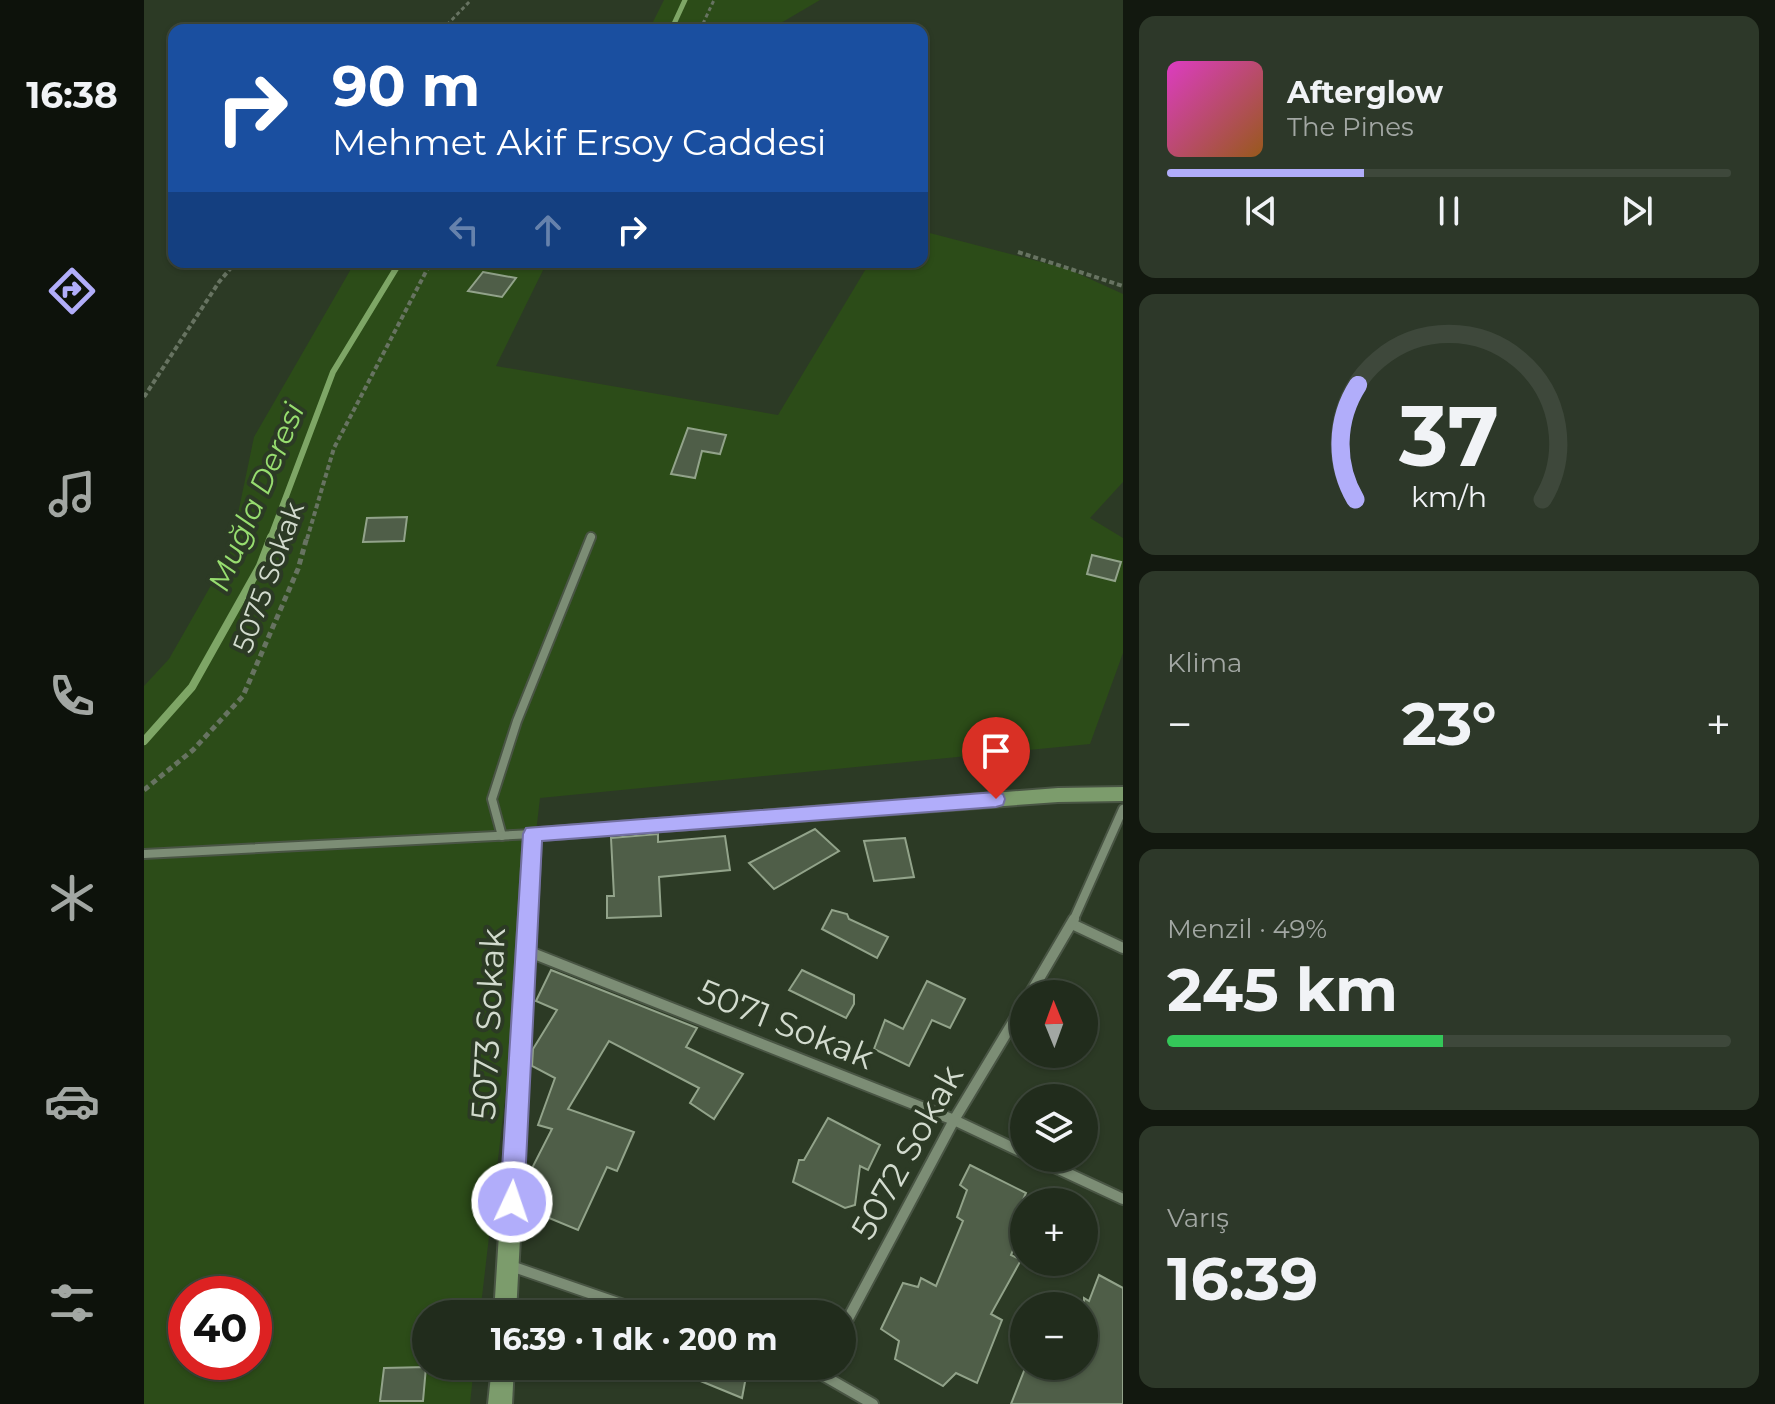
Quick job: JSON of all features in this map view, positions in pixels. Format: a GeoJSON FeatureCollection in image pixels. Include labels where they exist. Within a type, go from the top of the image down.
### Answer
{"type":"FeatureCollection","features":[{"type":"Feature","properties":{"kind":"street"},"geometry":{"type":"LineString","coordinates":[[502,836],[492,799],[517,721],[591,536]]}},
{"type":"Feature","properties":{"kind":"street"},"geometry":{"type":"LineString","coordinates":[[144,854],[502,836],[1042,796],[1123,794]]}},
{"type":"Feature","properties":{"kind":"street"},"geometry":{"type":"LineString","coordinates":[[1038,980],[1072,924],[1123,809]]}},
{"type":"Feature","properties":{"kind":"street","name":"5073 Sokak"},"geometry":{"type":"LineString","coordinates":[[506,1300],[533,834]]}},
{"type":"Feature","properties":{"kind":"street"},"geometry":{"type":"LineString","coordinates":[[1072,924],[1123,948]]}},
{"type":"Feature","properties":{"kind":"street","name":"5071 Sokak"},"geometry":{"type":"LineString","coordinates":[[526,951],[954,1120],[1010,1146]]}},
{"type":"Feature","properties":{"kind":"street","name":"5072 Sokak"},"geometry":{"type":"LineString","coordinates":[[856,1304],[954,1120],[1010,1027]]}},
{"type":"Feature","properties":{"kind":"street"},"geometry":{"type":"LineString","coordinates":[[1065,1172],[1123,1199]]}},
{"type":"Feature","properties":{"kind":"street"},"geometry":{"type":"LineString","coordinates":[[508,1265],[609,1300]]}},
{"type":"Feature","properties":{"kind":"street"},"geometry":{"type":"LineString","coordinates":[[500,1404],[502,1380]]}},
{"type":"Feature","properties":{"kind":"street"},"geometry":{"type":"LineString","coordinates":[[837,1380],[873,1404]]}},
{"type":"Feature","properties":{"kind":"path"},"geometry":{"type":"LineString","coordinates":[[448,24],[471,0]]}},
{"type":"Feature","properties":{"kind":"path"},"geometry":{"type":"LineString","coordinates":[[703,24],[714,0]]}},
{"type":"Feature","properties":{"kind":"path"},"geometry":{"type":"LineString","coordinates":[[1018,252],[1123,286]]}},
{"type":"Feature","properties":{"kind":"path"},"geometry":{"type":"LineString","coordinates":[[144,397],[231,268]]}},
{"type":"Feature","properties":{"kind":"path","name":"5075 Sokak"},"geometry":{"type":"LineString","coordinates":[[144,790],[193,750],[243,696],[298,569],[334,448],[428,268]]}},
{"type":"Feature","properties":{"kind":"green space"},"geometry":{"type":"Polygon","coordinates":[[[664,0],[820,0],[779,24],[652,24],[664,0]]]}},
{"type":"Feature","properties":{"kind":"green space"},"geometry":{"type":"Polygon","coordinates":[[[928,233],[1068,269],[1123,294],[1123,482],[1090,518],[1123,538],[1123,653],[1090,744],[540,798],[482,1300],[412,1300],[412,1380],[473,1380],[470,1404],[144,1404],[144,686],[169,659],[230,552],[254,437],[352,268],[544,268],[496,366],[778,415],[866,268],[928,268],[928,233]]]}},
{"type":"Feature","properties":{"kind":"building"},"geometry":{"type":"Polygon","coordinates":[[[483,272],[516,278],[502,297],[468,291],[483,272]]]}},
{"type":"Feature","properties":{"kind":"building"},"geometry":{"type":"Polygon","coordinates":[[[688,428],[726,435],[720,454],[702,451],[695,478],[671,474],[688,428]]]}},
{"type":"Feature","properties":{"kind":"building"},"geometry":{"type":"Polygon","coordinates":[[[407,517],[404,541],[363,542],[367,518],[407,517]]]}},
{"type":"Feature","properties":{"kind":"building"},"geometry":{"type":"Polygon","coordinates":[[[1092,555],[1121,562],[1115,581],[1087,574],[1092,555]]]}},
{"type":"Feature","properties":{"kind":"building"},"geometry":{"type":"Polygon","coordinates":[[[815,829],[839,851],[774,889],[749,863],[815,829]]]}},
{"type":"Feature","properties":{"kind":"building"},"geometry":{"type":"Polygon","coordinates":[[[658,834],[658,842],[725,836],[730,870],[659,877],[661,916],[607,918],[607,896],[614,896],[611,838],[658,834]]]}},
{"type":"Feature","properties":{"kind":"building"},"geometry":{"type":"Polygon","coordinates":[[[905,838],[914,877],[874,881],[864,841],[905,838]]]}},
{"type":"Feature","properties":{"kind":"building"},"geometry":{"type":"Polygon","coordinates":[[[832,910],[847,914],[849,919],[888,937],[877,958],[822,929],[832,910]]]}},
{"type":"Feature","properties":{"kind":"building"},"geometry":{"type":"Polygon","coordinates":[[[551,970],[697,1028],[686,1047],[743,1074],[714,1119],[690,1103],[699,1088],[609,1041],[568,1109],[634,1132],[617,1171],[607,1167],[578,1230],[525,1208],[526,1180],[552,1129],[538,1125],[555,1078],[532,1066],[533,1049],[557,1010],[536,1001],[551,970]]]}},
{"type":"Feature","properties":{"kind":"building"},"geometry":{"type":"Polygon","coordinates":[[[802,970],[854,995],[854,1004],[846,1018],[789,990],[802,970]]]}},
{"type":"Feature","properties":{"kind":"building"},"geometry":{"type":"Polygon","coordinates":[[[927,981],[965,999],[950,1028],[932,1020],[909,1066],[874,1049],[885,1020],[903,1029],[927,981]]]}},
{"type":"Feature","properties":{"kind":"building"},"geometry":{"type":"Polygon","coordinates":[[[828,1118],[880,1145],[868,1170],[860,1166],[855,1205],[845,1208],[793,1182],[799,1160],[804,1160],[828,1118]]]}},
{"type":"Feature","properties":{"kind":"building"},"geometry":{"type":"Polygon","coordinates":[[[970,1165],[1016,1188],[1010,1188],[1012,1276],[991,1314],[1002,1320],[977,1383],[956,1373],[943,1386],[895,1359],[899,1341],[881,1329],[903,1283],[918,1287],[921,1278],[936,1286],[963,1221],[957,1217],[967,1190],[960,1185],[970,1165]]]}},
{"type":"Feature","properties":{"kind":"building"},"geometry":{"type":"Polygon","coordinates":[[[1099,1275],[1123,1288],[1123,1404],[1011,1404],[1020,1380],[1098,1380],[1098,1292],[1092,1292],[1099,1275]]]}},
{"type":"Feature","properties":{"kind":"building"},"geometry":{"type":"Polygon","coordinates":[[[412,1367],[412,1380],[425,1380],[423,1401],[380,1401],[384,1368],[412,1367]]]}},
{"type":"Feature","properties":{"kind":"building"},"geometry":{"type":"Polygon","coordinates":[[[698,1380],[745,1380],[742,1398],[698,1380]]]}},
{"type":"Feature","properties":{"kind":"waterway","name":"Muğla Deresi"},"geometry":{"type":"LineString","coordinates":[[674,24],[685,0]]}},
{"type":"Feature","properties":{"kind":"waterway","name":"Muğla Deresi"},"geometry":{"type":"LineString","coordinates":[[270,539],[333,372],[396,268]]}},
{"type":"Feature","properties":{"kind":"waterway","name":"Muğla Deresi"},"geometry":{"type":"LineString","coordinates":[[144,741],[192,687],[260,566],[271,537]]}},
{"type":"Feature","properties":{"kind":"route"},"geometry":{"type":"LineString","coordinates":[[512,1202],[533,834],[996,799]]}}]}
